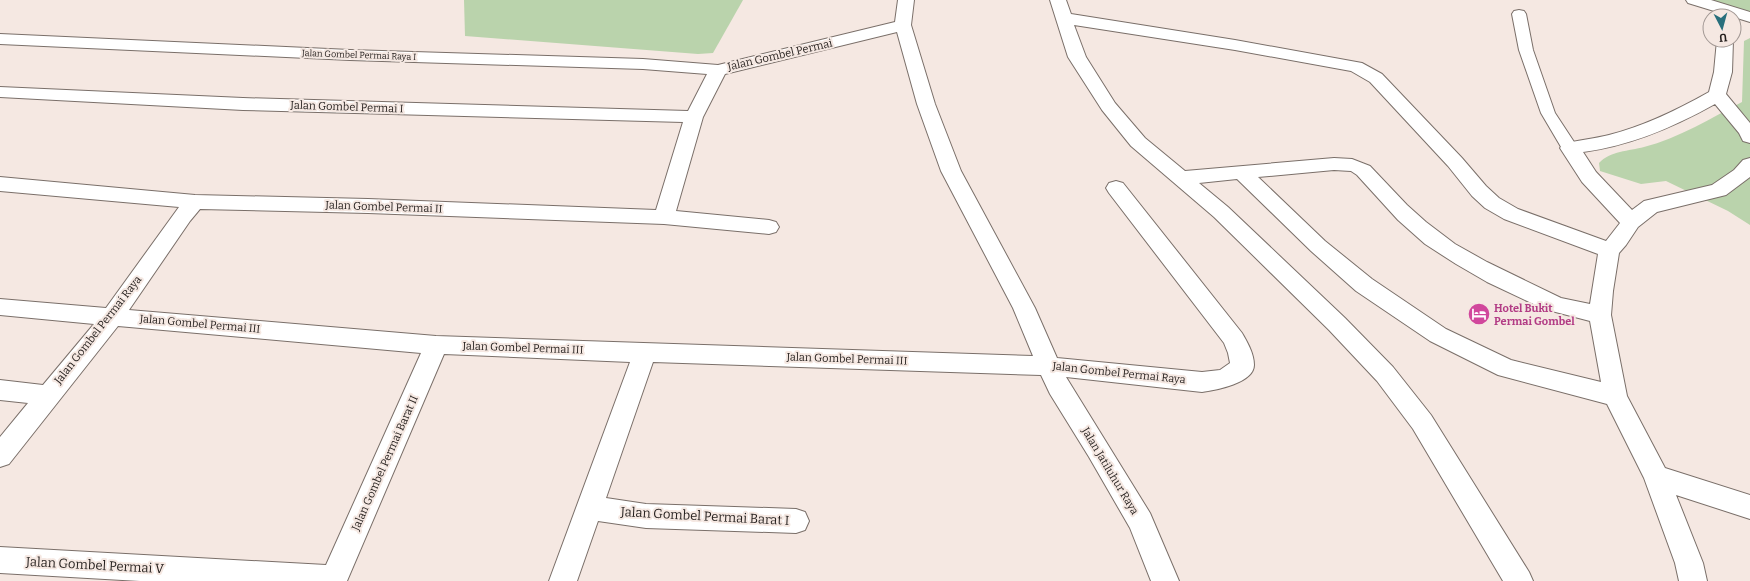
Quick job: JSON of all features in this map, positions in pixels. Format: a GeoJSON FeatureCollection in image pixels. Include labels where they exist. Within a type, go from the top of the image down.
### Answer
{"type":"FeatureCollection","features":[{"type":"Feature","properties":{"kind":"street","name":"Jalan Gombel Permai Raya"},"geometry":{"type":"LineString","coordinates":[[906,0],[902,25],[926,104],[951,171],[1024,308],[1048,366],[1202,382],[1219,380],[1235,374],[1242,366],[1240,353],[1234,339],[1116,188]]}},
{"type":"Feature","properties":{"kind":"street"},"geometry":{"type":"LineString","coordinates":[[1694,0],[1750,18]]}},
{"type":"Feature","properties":{"kind":"street"},"geometry":{"type":"LineString","coordinates":[[1060,9],[1077,57],[1108,106],[1138,142],[1227,217],[1337,324],[1385,374],[1422,422],[1519,581]]}},
{"type":"Feature","properties":{"kind":"street"},"geometry":{"type":"LineString","coordinates":[[1060,9],[1365,70],[1376,78],[1455,162],[1479,191],[1492,203],[1511,214],[1609,250]]}},
{"type":"Feature","properties":{"kind":"street","name":"Jalan Gombel Permai"},"geometry":{"type":"LineString","coordinates":[[664,218],[694,117],[718,70],[902,25]]}},
{"type":"Feature","properties":{"kind":"street","name":"Jalan Gombel Permai Raya I"},"geometry":{"type":"LineString","coordinates":[[0,39],[350,55],[552,60],[643,64],[718,70]]}},
{"type":"Feature","properties":{"kind":"street"},"geometry":{"type":"LineString","coordinates":[[1631,222],[1589,177],[1570,148],[1607,143],[1633,135],[1671,121],[1717,95],[1723,72],[1724,48]]}},
{"type":"Feature","properties":{"kind":"street","name":"Jalan Gombel Permai I"},"geometry":{"type":"LineString","coordinates":[[0,92],[243,104],[694,117]]}},
{"type":"Feature","properties":{"kind":"street"},"geometry":{"type":"LineString","coordinates":[[1717,95],[1747,131],[1750,137]]}},
{"type":"Feature","properties":{"kind":"street"},"geometry":{"type":"LineString","coordinates":[[1180,178],[1334,164],[1343,164],[1359,168],[1371,177],[1395,206],[1415,225],[1442,245],[1476,266],[1512,285],[1556,305],[1600,315]]}},
{"type":"Feature","properties":{"kind":"street"},"geometry":{"type":"LineString","coordinates":[[1693,581],[1689,563],[1656,477],[1615,396],[1600,315],[1602,291],[1609,250],[1619,240],[1631,222],[1652,206],[1682,200],[1718,190],[1741,175],[1750,164]]}},
{"type":"Feature","properties":{"kind":"street"},"geometry":{"type":"LineString","coordinates":[[1241,172],[1318,246],[1364,285],[1438,335],[1506,368],[1615,396]]}},
{"type":"Feature","properties":{"kind":"street","name":"Jalan Gombel Permai II"},"geometry":{"type":"LineString","coordinates":[[0,184],[195,202],[368,206],[664,218],[769,227]]}},
{"type":"Feature","properties":{"kind":"street","name":"Jalan Gombel Permai Raya"},"geometry":{"type":"LineString","coordinates":[[0,456],[112,317],[183,216],[195,202]]}},
{"type":"Feature","properties":{"kind":"street","name":"Jalan Gombel Permai III"},"geometry":{"type":"LineString","coordinates":[[0,307],[436,345],[1048,366]]}},
{"type":"Feature","properties":{"kind":"street","name":"Jalan Gombel Permai Barat II"},"geometry":{"type":"LineString","coordinates":[[334,580],[436,345]]}},
{"type":"Feature","properties":{"kind":"street"},"geometry":{"type":"LineString","coordinates":[[563,581],[645,353]]}},
{"type":"Feature","properties":{"kind":"street","name":"Jalan Jatiluhur Raya"},"geometry":{"type":"LineString","coordinates":[[1048,366],[1058,387],[1098,449],[1141,522],[1165,581]]}},
{"type":"Feature","properties":{"kind":"street"},"geometry":{"type":"LineString","coordinates":[[0,390],[48,395]]}},
{"type":"Feature","properties":{"kind":"street"},"geometry":{"type":"LineString","coordinates":[[1656,477],[1750,507]]}},
{"type":"Feature","properties":{"kind":"street","name":"Jalan Gombel Permai Barat I"},"geometry":{"type":"LineString","coordinates":[[590,508],[646,516],[796,521]]}},
{"type":"Feature","properties":{"kind":"street","name":"Jalan Gombel Permai V"},"geometry":{"type":"LineString","coordinates":[[0,560],[334,580]]}},
{"type":"Feature","properties":{"kind":"lane"},"geometry":{"type":"LineString","coordinates":[[1520,14],[1526,50],[1548,113],[1570,148]]}},
{"type":"Feature","properties":{"kind":"green space"},"geometry":{"type":"Polygon","coordinates":[[[464,0],[743,0],[713,53],[698,54],[465,36],[464,0]]]}},
{"type":"Feature","properties":{"kind":"green space"},"geometry":{"type":"Polygon","coordinates":[[[1703,0],[1750,0],[1750,14],[1742,12],[1742,8],[1730,8],[1703,0]]]}},
{"type":"Feature","properties":{"kind":"green space"},"geometry":{"type":"Polygon","coordinates":[[[1750,38],[1750,225],[1728,211],[1666,181],[1641,184],[1600,171],[1599,163],[1609,156],[1644,147],[1670,138],[1742,102],[1744,41],[1750,38]]]}},
{"type":"Feature","properties":{"kind":"place","name":"Hotel Bukit Permai Gombel"},"geometry":{"type":"Point","coordinates":[1479,314]}}]}
